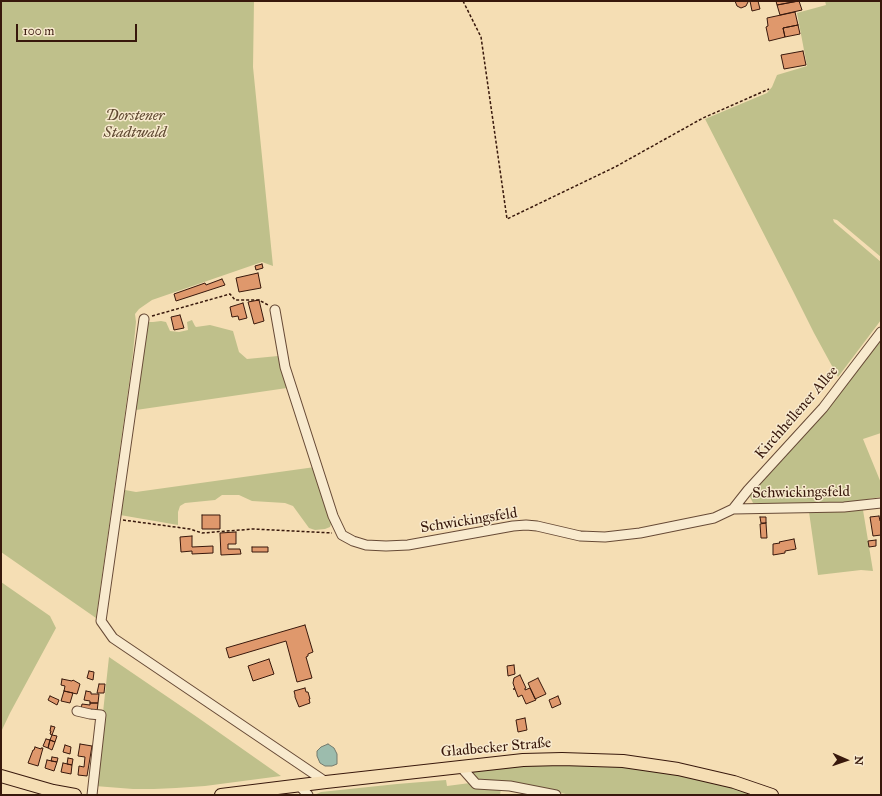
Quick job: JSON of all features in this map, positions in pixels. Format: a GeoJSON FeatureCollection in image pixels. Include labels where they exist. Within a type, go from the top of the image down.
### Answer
{"type":"FeatureCollection","features":[{"type":"Feature","properties":{"kind":"main road","name":"Gladbecker Straße"},"geometry":{"type":"LineString","coordinates":[[220,795],[523,760],[562,759],[623,761],[678,769],[734,782],[772,795]]}},
{"type":"Feature","properties":{"kind":"main road"},"geometry":{"type":"LineString","coordinates":[[1,776],[53,791],[75,795]]}},
{"type":"Feature","properties":{"kind":"street"},"geometry":{"type":"LineString","coordinates":[[275,310],[285,367],[333,516],[342,535]]}},
{"type":"Feature","properties":{"kind":"street"},"geometry":{"type":"LineString","coordinates":[[144,318],[101,621],[113,638],[326,782]]}},
{"type":"Feature","properties":{"kind":"street","name":"Kirchhellener Allee"},"geometry":{"type":"LineString","coordinates":[[733,510],[748,490],[823,408],[881,332]]}},
{"type":"Feature","properties":{"kind":"street","name":"Schwickingsfeld"},"geometry":{"type":"LineString","coordinates":[[342,535],[353,541],[366,545],[408,545],[526,525],[537,526],[580,536],[605,537],[640,533],[714,518],[733,510],[754,508],[844,507],[881,503]]}},
{"type":"Feature","properties":{"kind":"street"},"geometry":{"type":"LineString","coordinates":[[77,711],[101,715],[92,795]]}},
{"type":"Feature","properties":{"kind":"street"},"geometry":{"type":"LineString","coordinates":[[462,767],[476,784],[510,786],[556,795]]}},
{"type":"Feature","properties":{"kind":"street"},"geometry":{"type":"LineString","coordinates":[[299,785],[308,795]]}},
{"type":"Feature","properties":{"kind":"path"},"geometry":{"type":"LineString","coordinates":[[462,1],[481,37],[507,219],[615,167],[704,118],[769,89]]}},
{"type":"Feature","properties":{"kind":"path"},"geometry":{"type":"LineString","coordinates":[[144,318],[230,294],[235,300],[259,300],[275,310]]}},
{"type":"Feature","properties":{"kind":"path"},"geometry":{"type":"LineString","coordinates":[[115,520],[128,520],[190,529],[202,533],[253,529],[333,533],[342,535]]}},
{"type":"Feature","properties":{"kind":"green space","name":"Dorstener Stadtwald"},"geometry":{"type":"Polygon","coordinates":[[[1,1],[254,1],[253,67],[273,266],[262,262],[152,300],[139,309],[135,314],[136,322],[132,363],[96,618],[1,552],[1,1]]]}},
{"type":"Feature","properties":{"kind":"green space"},"geometry":{"type":"Polygon","coordinates":[[[825,1],[881,1],[881,257],[837,220],[833,219],[834,222],[881,262],[881,320],[838,377],[705,119],[767,93],[772,87],[777,75],[807,66],[797,13],[826,5],[825,1]]]}},
{"type":"Feature","properties":{"kind":"green space"},"geometry":{"type":"Polygon","coordinates":[[[192,320],[196,327],[210,325],[233,331],[239,352],[247,359],[278,356],[287,388],[136,410],[134,401],[146,322],[166,322],[170,331],[179,332],[188,330],[187,322],[192,320]]]}},
{"type":"Feature","properties":{"kind":"green space"},"geometry":{"type":"Polygon","coordinates":[[[880,342],[881,433],[863,439],[881,483],[881,497],[844,503],[753,503],[749,495],[838,393],[880,342]]]}},
{"type":"Feature","properties":{"kind":"green space"},"geometry":{"type":"Polygon","coordinates":[[[315,467],[332,521],[330,527],[325,529],[315,530],[309,528],[293,506],[285,503],[252,501],[239,495],[222,495],[215,500],[185,503],[180,506],[178,512],[178,525],[120,515],[125,490],[136,492],[315,467]]]}},
{"type":"Feature","properties":{"kind":"green space"},"geometry":{"type":"Polygon","coordinates":[[[863,510],[873,571],[861,570],[818,575],[809,512],[844,512],[863,510]]]}},
{"type":"Feature","properties":{"kind":"green space"},"geometry":{"type":"Polygon","coordinates":[[[1,582],[50,616],[56,628],[1,732],[1,582]]]}},
{"type":"Feature","properties":{"kind":"green space"},"geometry":{"type":"Polygon","coordinates":[[[109,657],[281,776],[205,786],[176,788],[133,789],[95,786],[109,657]]]}},
{"type":"Feature","properties":{"kind":"green space"},"geometry":{"type":"Polygon","coordinates":[[[533,765],[607,766],[642,769],[730,787],[754,795],[570,795],[536,787],[481,781],[475,779],[472,775],[474,772],[533,765]]]}},
{"type":"Feature","properties":{"kind":"green space"},"geometry":{"type":"Polygon","coordinates":[[[446,780],[447,786],[470,783],[501,788],[500,795],[314,795],[321,792],[446,780]]]}},
{"type":"Feature","properties":{"kind":"shaded area"},"geometry":{"type":"Polygon","coordinates":[[[328,744],[334,748],[337,754],[337,764],[332,766],[325,766],[320,763],[317,756],[317,751],[321,747],[328,744]]]}},
{"type":"Feature","properties":{"kind":"building"},"geometry":{"type":"Polygon","coordinates":[[[735,1],[748,2],[746,6],[741,8],[737,6],[735,1]]]}},
{"type":"Feature","properties":{"kind":"building"},"geometry":{"type":"Polygon","coordinates":[[[750,1],[758,1],[760,9],[752,11],[750,1]]]}},
{"type":"Feature","properties":{"kind":"building"},"geometry":{"type":"Polygon","coordinates":[[[776,1],[798,1],[777,5],[776,1]]]}},
{"type":"Feature","properties":{"kind":"building"},"geometry":{"type":"Polygon","coordinates":[[[799,1],[802,10],[780,15],[777,5],[799,1]]]}},
{"type":"Feature","properties":{"kind":"building"},"geometry":{"type":"Polygon","coordinates":[[[795,12],[798,25],[783,28],[785,37],[769,41],[766,27],[768,26],[767,18],[795,12]]]}},
{"type":"Feature","properties":{"kind":"building"},"geometry":{"type":"Polygon","coordinates":[[[798,25],[800,34],[785,37],[783,28],[798,25]]]}},
{"type":"Feature","properties":{"kind":"building"},"geometry":{"type":"Polygon","coordinates":[[[803,51],[806,65],[784,69],[781,55],[803,51]]]}},
{"type":"Feature","properties":{"kind":"building"},"geometry":{"type":"Polygon","coordinates":[[[262,264],[263,268],[256,270],[255,266],[262,264]]]}},
{"type":"Feature","properties":{"kind":"building"},"geometry":{"type":"Polygon","coordinates":[[[258,273],[261,288],[239,292],[236,278],[258,273]]]}},
{"type":"Feature","properties":{"kind":"building"},"geometry":{"type":"Polygon","coordinates":[[[222,279],[225,285],[176,301],[174,294],[205,283],[206,285],[222,279]]]}},
{"type":"Feature","properties":{"kind":"building"},"geometry":{"type":"Polygon","coordinates":[[[259,300],[264,321],[254,324],[248,302],[259,300]]]}},
{"type":"Feature","properties":{"kind":"building"},"geometry":{"type":"Polygon","coordinates":[[[243,303],[247,318],[239,320],[238,316],[232,317],[230,307],[243,303]]]}},
{"type":"Feature","properties":{"kind":"building"},"geometry":{"type":"Polygon","coordinates":[[[180,315],[184,328],[174,330],[171,317],[180,315]]]}},
{"type":"Feature","properties":{"kind":"building"},"geometry":{"type":"Polygon","coordinates":[[[202,515],[220,515],[220,529],[202,529],[202,515]]]}},
{"type":"Feature","properties":{"kind":"building"},"geometry":{"type":"Polygon","coordinates":[[[879,516],[881,521],[881,535],[873,536],[870,517],[879,516]]]}},
{"type":"Feature","properties":{"kind":"building"},"geometry":{"type":"Polygon","coordinates":[[[760,517],[766,517],[766,523],[761,523],[760,517]]]}},
{"type":"Feature","properties":{"kind":"building"},"geometry":{"type":"Polygon","coordinates":[[[766,523],[767,538],[761,538],[760,524],[766,523]]]}},
{"type":"Feature","properties":{"kind":"building"},"geometry":{"type":"Polygon","coordinates":[[[236,532],[236,544],[228,544],[228,549],[240,549],[241,554],[221,555],[220,533],[236,532]]]}},
{"type":"Feature","properties":{"kind":"building"},"geometry":{"type":"Polygon","coordinates":[[[192,536],[192,547],[213,546],[213,553],[192,554],[192,551],[181,552],[180,537],[192,536]]]}},
{"type":"Feature","properties":{"kind":"building"},"geometry":{"type":"Polygon","coordinates":[[[794,539],[796,549],[773,555],[773,544],[794,539]]]}},
{"type":"Feature","properties":{"kind":"building"},"geometry":{"type":"Polygon","coordinates":[[[876,540],[876,546],[869,547],[868,541],[876,540]]]}},
{"type":"Feature","properties":{"kind":"building"},"geometry":{"type":"Polygon","coordinates":[[[252,547],[268,547],[268,552],[252,552],[252,547]]]}},
{"type":"Feature","properties":{"kind":"building"},"geometry":{"type":"Polygon","coordinates":[[[305,625],[313,652],[308,654],[306,657],[312,678],[297,682],[286,641],[229,658],[226,648],[305,625]]]}},
{"type":"Feature","properties":{"kind":"building"},"geometry":{"type":"Polygon","coordinates":[[[269,659],[274,674],[253,681],[248,666],[269,659]]]}},
{"type":"Feature","properties":{"kind":"building"},"geometry":{"type":"Polygon","coordinates":[[[514,665],[515,674],[508,676],[507,666],[514,665]]]}},
{"type":"Feature","properties":{"kind":"building"},"geometry":{"type":"Polygon","coordinates":[[[89,671],[94,672],[93,680],[87,678],[89,671]]]}},
{"type":"Feature","properties":{"kind":"building"},"geometry":{"type":"Polygon","coordinates":[[[520,675],[526,688],[525,690],[530,688],[536,700],[526,704],[522,695],[518,697],[513,683],[514,678],[520,675]]]}},
{"type":"Feature","properties":{"kind":"building"},"geometry":{"type":"Polygon","coordinates":[[[538,678],[546,694],[535,699],[528,683],[538,678]]]}},
{"type":"Feature","properties":{"kind":"building"},"geometry":{"type":"Polygon","coordinates":[[[62,679],[73,680],[80,684],[77,694],[64,691],[65,686],[61,685],[62,679]]]}},
{"type":"Feature","properties":{"kind":"building"},"geometry":{"type":"Polygon","coordinates":[[[99,684],[105,684],[104,693],[97,693],[99,684]]]}},
{"type":"Feature","properties":{"kind":"building"},"geometry":{"type":"Polygon","coordinates":[[[305,688],[306,692],[308,692],[310,703],[299,707],[294,691],[305,688]]]}},
{"type":"Feature","properties":{"kind":"building"},"geometry":{"type":"Polygon","coordinates":[[[64,691],[73,693],[70,703],[61,701],[64,691]]]}},
{"type":"Feature","properties":{"kind":"building"},"geometry":{"type":"Polygon","coordinates":[[[86,691],[91,692],[91,694],[99,694],[98,703],[90,703],[90,701],[84,700],[86,691]]]}},
{"type":"Feature","properties":{"kind":"building"},"geometry":{"type":"Polygon","coordinates":[[[50,696],[59,700],[57,705],[48,700],[50,696]]]}},
{"type":"Feature","properties":{"kind":"building"},"geometry":{"type":"Polygon","coordinates":[[[558,696],[561,704],[552,708],[549,700],[558,696]]]}},
{"type":"Feature","properties":{"kind":"building"},"geometry":{"type":"Polygon","coordinates":[[[90,703],[98,703],[97,712],[81,709],[82,704],[90,705],[90,703]]]}},
{"type":"Feature","properties":{"kind":"building"},"geometry":{"type":"Polygon","coordinates":[[[525,718],[527,730],[518,732],[516,720],[525,718]]]}},
{"type":"Feature","properties":{"kind":"building"},"geometry":{"type":"Polygon","coordinates":[[[51,726],[55,727],[52,735],[50,734],[51,726]]]}},
{"type":"Feature","properties":{"kind":"building"},"geometry":{"type":"Polygon","coordinates":[[[52,735],[57,736],[55,742],[50,740],[52,735]]]}},
{"type":"Feature","properties":{"kind":"building"},"geometry":{"type":"Polygon","coordinates":[[[46,739],[50,740],[48,748],[43,746],[46,739]]]}},
{"type":"Feature","properties":{"kind":"building"},"geometry":{"type":"Polygon","coordinates":[[[50,740],[55,742],[52,750],[48,748],[50,740]]]}},
{"type":"Feature","properties":{"kind":"building"},"geometry":{"type":"Polygon","coordinates":[[[80,744],[92,746],[87,776],[78,775],[79,766],[84,767],[85,757],[78,756],[80,744]]]}},
{"type":"Feature","properties":{"kind":"building"},"geometry":{"type":"Polygon","coordinates":[[[65,745],[71,747],[70,754],[63,752],[65,745]]]}},
{"type":"Feature","properties":{"kind":"building"},"geometry":{"type":"Polygon","coordinates":[[[35,747],[41,749],[43,748],[38,766],[28,763],[35,747]]]}},
{"type":"Feature","properties":{"kind":"building"},"geometry":{"type":"Polygon","coordinates":[[[52,757],[58,758],[57,762],[51,761],[52,757]]]}},
{"type":"Feature","properties":{"kind":"building"},"geometry":{"type":"Polygon","coordinates":[[[68,758],[73,759],[72,765],[67,764],[68,758]]]}},
{"type":"Feature","properties":{"kind":"building"},"geometry":{"type":"Polygon","coordinates":[[[47,760],[57,762],[54,771],[45,768],[47,760]]]}},
{"type":"Feature","properties":{"kind":"building"},"geometry":{"type":"Polygon","coordinates":[[[63,763],[72,765],[71,774],[61,772],[63,763]]]}}]}
